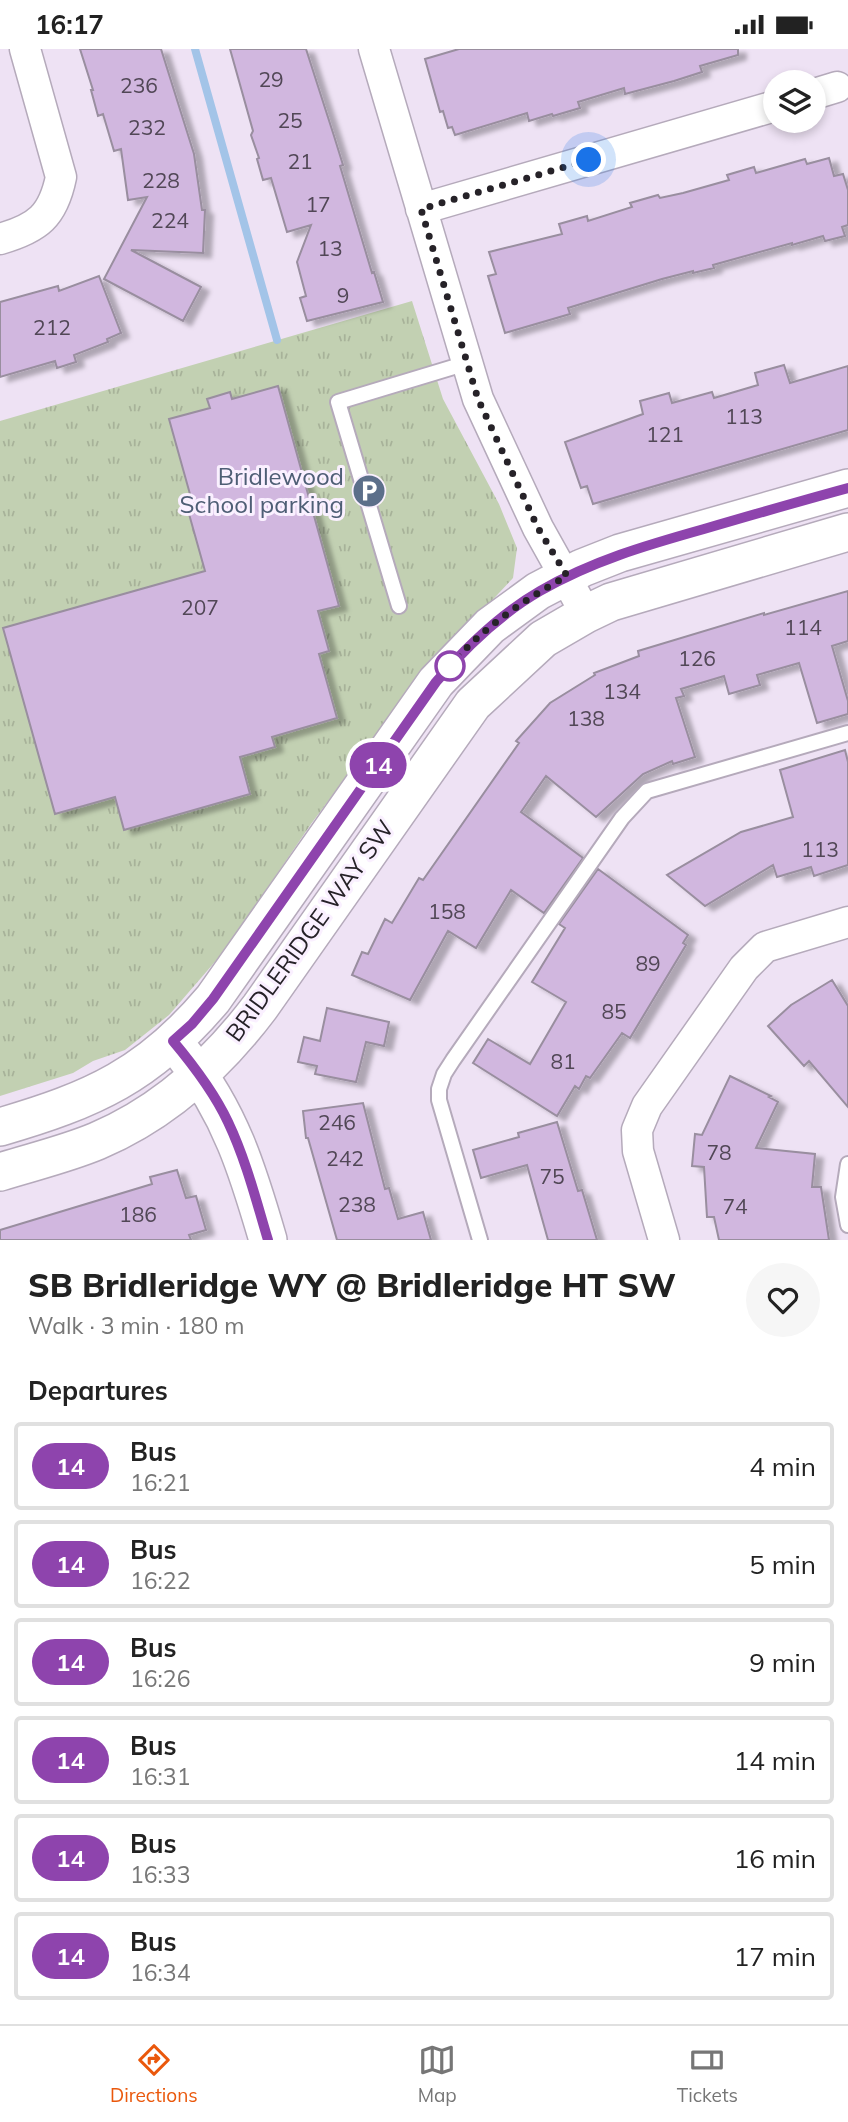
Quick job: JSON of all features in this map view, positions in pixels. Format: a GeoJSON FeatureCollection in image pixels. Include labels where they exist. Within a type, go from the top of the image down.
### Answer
{"type":"FeatureCollection","features":[{"type":"Feature","properties":{"kind":"street"},"geometry":{"type":"LineString","coordinates":[[0,239],[22,233],[50,209],[57,198],[61,177],[25,49]]}},
{"type":"Feature","properties":{"kind":"street"},"geometry":{"type":"LineString","coordinates":[[374,49],[478,399],[538,528],[586,614]]}},
{"type":"Feature","properties":{"kind":"street"},"geometry":{"type":"LineString","coordinates":[[421,209],[763,109]]}},
{"type":"Feature","properties":{"kind":"street","name":"BRIDLERIDGE WAY SW"},"geometry":{"type":"LineString","coordinates":[[0,1127],[56,1111],[103,1090],[131,1074],[192,1024],[213,999],[436,682],[482,634],[520,604],[567,576],[620,553],[848,488]]}},
{"type":"Feature","properties":{"kind":"street","name":"BRIDLERIDGE WAY SW"},"geometry":{"type":"LineString","coordinates":[[0,1172],[98,1140],[150,1112],[200,1075],[260,1007],[473,704],[543,639],[586,614],[647,590],[848,532]]}},
{"type":"Feature","properties":{"kind":"street"},"geometry":{"type":"LineString","coordinates":[[664,1240],[638,1151],[637,1130],[647,1107],[744,968],[765,947],[848,922]]}},
{"type":"Feature","properties":{"kind":"street"},"geometry":{"type":"LineString","coordinates":[[173,1041],[200,1075],[223,1112],[238,1145],[268,1240]]}},
{"type":"Feature","properties":{"kind":"lane"},"geometry":{"type":"LineString","coordinates":[[399,606],[338,403],[467,363]]}},
{"type":"Feature","properties":{"kind":"lane"},"geometry":{"type":"LineString","coordinates":[[480,1240],[443,1116],[439,1089],[444,1074],[622,818],[647,791],[848,733]]}},
{"type":"Feature","properties":{"kind":"lane"},"geometry":{"type":"LineString","coordinates":[[848,1164],[843,1197],[848,1225]]}},
{"type":"Feature","properties":{"kind":"green space"},"geometry":{"type":"Polygon","coordinates":[[[412,301],[443,399],[499,504],[517,548],[513,578],[423,674],[311,824],[226,949],[169,1015],[125,1050],[93,1061],[73,1073],[0,1096],[0,421],[412,301]]]}},
{"type":"Feature","properties":{"kind":"building"},"geometry":{"type":"Polygon","coordinates":[[[80,49],[161,49],[194,154],[202,210],[205,210],[203,253],[131,250],[201,287],[183,321],[104,279],[147,197],[128,200],[121,149],[114,151],[103,114],[98,116],[80,49]]]}},
{"type":"Feature","properties":{"kind":"building"},"geometry":{"type":"Polygon","coordinates":[[[230,49],[306,49],[383,302],[307,321],[300,298],[306,296],[297,262],[311,225],[287,232],[271,178],[263,180],[251,135],[253,131],[230,49]]]}},
{"type":"Feature","properties":{"kind":"building"},"geometry":{"type":"Polygon","coordinates":[[[459,49],[738,49],[738,55],[700,66],[702,72],[674,81],[625,94],[624,88],[578,102],[580,108],[553,116],[552,114],[529,121],[527,113],[455,135],[452,127],[448,128],[443,111],[440,112],[425,59],[459,49]]]}},
{"type":"Feature","properties":{"kind":"building"},"geometry":{"type":"Polygon","coordinates":[[[829,158],[834,176],[843,174],[848,190],[848,225],[842,227],[845,236],[825,241],[823,236],[792,243],[713,265],[714,268],[662,279],[568,308],[570,314],[505,333],[488,276],[496,274],[489,252],[562,234],[559,224],[587,216],[588,221],[632,207],[630,203],[658,195],[660,198],[683,193],[729,180],[727,175],[754,167],[756,173],[805,159],[807,164],[829,158]]]}},
{"type":"Feature","properties":{"kind":"building"},"geometry":{"type":"Polygon","coordinates":[[[99,276],[121,333],[107,339],[108,342],[74,355],[76,362],[57,368],[55,361],[0,377],[0,302],[58,286],[59,291],[99,276]]]}},
{"type":"Feature","properties":{"kind":"building"},"geometry":{"type":"Polygon","coordinates":[[[784,365],[790,383],[848,366],[848,430],[593,504],[587,486],[581,488],[565,442],[643,414],[640,401],[669,393],[672,403],[712,392],[714,398],[758,385],[755,373],[784,365]]]}},
{"type":"Feature","properties":{"kind":"building"},"geometry":{"type":"Polygon","coordinates":[[[278,386],[339,606],[318,611],[329,651],[319,654],[337,718],[272,737],[275,747],[240,757],[250,794],[124,830],[115,797],[55,814],[3,628],[205,571],[189,514],[195,512],[169,419],[210,408],[207,399],[230,392],[232,399],[278,386]]]}},
{"type":"Feature","properties":{"kind":"building"},"geometry":{"type":"Polygon","coordinates":[[[848,591],[848,641],[832,646],[848,701],[848,714],[817,723],[799,663],[757,675],[760,685],[729,694],[724,676],[681,689],[684,696],[676,698],[695,757],[673,764],[672,761],[643,774],[596,817],[546,776],[521,812],[583,858],[544,913],[511,890],[476,948],[448,931],[410,1000],[352,975],[362,952],[368,954],[385,919],[392,923],[419,878],[423,880],[519,743],[516,741],[550,703],[595,675],[594,673],[639,656],[638,651],[848,591]]]}},
{"type":"Feature","properties":{"kind":"building"},"geometry":{"type":"Polygon","coordinates":[[[845,750],[848,762],[848,865],[814,876],[811,867],[777,877],[773,865],[705,906],[667,875],[741,832],[793,817],[780,770],[845,750]]]}},
{"type":"Feature","properties":{"kind":"building"},"geometry":{"type":"Polygon","coordinates":[[[598,869],[688,935],[683,943],[686,945],[630,1038],[622,1033],[590,1078],[586,1076],[579,1089],[575,1086],[557,1116],[473,1063],[488,1039],[530,1064],[566,1002],[532,982],[565,928],[559,924],[598,869]]]}},
{"type":"Feature","properties":{"kind":"building"},"geometry":{"type":"Polygon","coordinates":[[[832,980],[848,1006],[848,1107],[809,1061],[804,1066],[768,1026],[791,1005],[832,980]]]}},
{"type":"Feature","properties":{"kind":"building"},"geometry":{"type":"Polygon","coordinates":[[[327,1008],[389,1022],[384,1046],[366,1042],[356,1082],[315,1074],[317,1066],[298,1062],[304,1037],[320,1041],[327,1008]]]}},
{"type":"Feature","properties":{"kind":"building"},"geometry":{"type":"Polygon","coordinates":[[[730,1076],[778,1102],[756,1148],[815,1154],[812,1187],[821,1187],[829,1240],[719,1240],[714,1217],[707,1217],[704,1167],[692,1166],[695,1134],[702,1135],[730,1076]]]}},
{"type":"Feature","properties":{"kind":"building"},"geometry":{"type":"Polygon","coordinates":[[[363,1103],[385,1189],[389,1188],[398,1219],[423,1212],[431,1240],[337,1240],[306,1138],[303,1111],[363,1103]]]}},
{"type":"Feature","properties":{"kind":"building"},"geometry":{"type":"Polygon","coordinates":[[[557,1122],[578,1191],[582,1190],[597,1240],[548,1240],[527,1165],[481,1178],[473,1150],[519,1137],[518,1133],[557,1122]]]}},
{"type":"Feature","properties":{"kind":"building"},"geometry":{"type":"Polygon","coordinates":[[[177,1170],[186,1198],[196,1196],[206,1230],[189,1235],[191,1240],[0,1240],[0,1230],[152,1184],[150,1177],[177,1170]]]}},
{"type":"Feature","properties":{"kind":"waterway"},"geometry":{"type":"LineString","coordinates":[[195,49],[277,340]]}},
{"type":"Feature","properties":{"kind":"bus line","name":"14"},"geometry":{"type":"LineString","coordinates":[[268,1240],[245,1163],[227,1120],[200,1075],[173,1041],[213,999],[436,682],[490,627],[538,591],[582,568],[620,553],[848,488]]}},
{"type":"Feature","properties":{"kind":"place","name":"Bridlewood School parking"},"geometry":{"type":"Point","coordinates":[369,491]}},
{"type":"Feature","properties":{"kind":"route"},"geometry":{"type":"LineString","coordinates":[[450,666],[505,615],[538,591],[567,576],[538,528],[478,399],[421,209],[589,160]]}}]}
